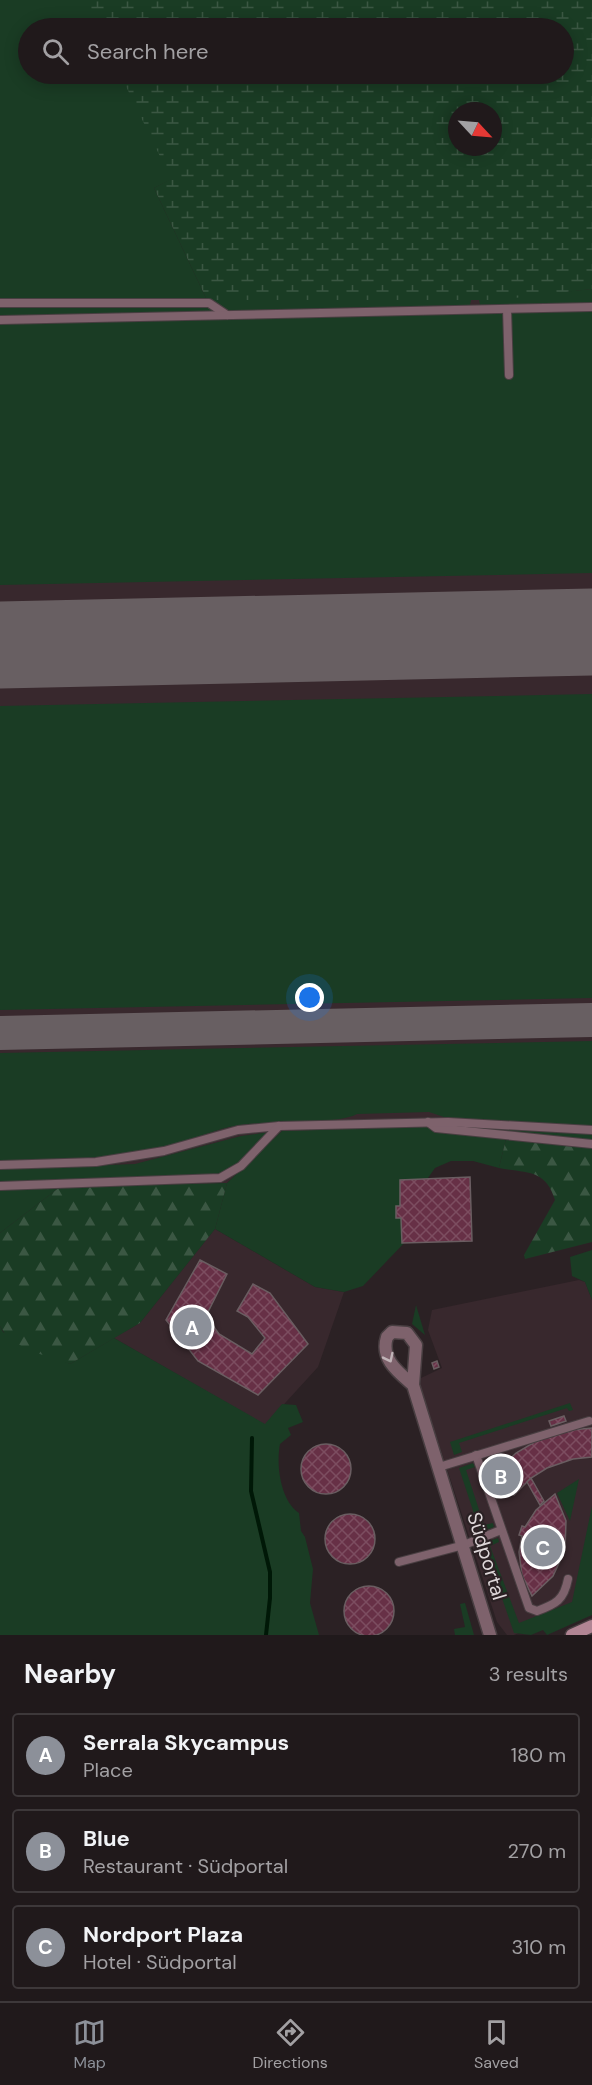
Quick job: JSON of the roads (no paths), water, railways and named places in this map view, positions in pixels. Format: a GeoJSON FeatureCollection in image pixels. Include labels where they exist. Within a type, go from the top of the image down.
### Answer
{"type":"FeatureCollection","features":[{"type":"Feature","properties":{"kind":"main road"},"geometry":{"type":"LineString","coordinates":[[572,1635],[592,1626]]}},
{"type":"Feature","properties":{"kind":"street","name":"Südportal"},"geometry":{"type":"LineString","coordinates":[[413,1385],[490,1635]]}},
{"type":"Feature","properties":{"kind":"lane"},"geometry":{"type":"LineString","coordinates":[[475,300],[475,310]]}},
{"type":"Feature","properties":{"kind":"lane"},"geometry":{"type":"LineString","coordinates":[[0,303],[209,303],[227,315]]}},
{"type":"Feature","properties":{"kind":"lane"},"geometry":{"type":"LineString","coordinates":[[0,320],[592,307]]}},
{"type":"Feature","properties":{"kind":"lane"},"geometry":{"type":"LineString","coordinates":[[507,309],[509,375]]}},
{"type":"Feature","properties":{"kind":"lane"},"geometry":{"type":"LineString","coordinates":[[428,1122],[436,1128],[592,1144]]}},
{"type":"Feature","properties":{"kind":"lane"},"geometry":{"type":"LineString","coordinates":[[0,1165],[96,1162],[165,1151],[238,1130],[279,1126],[428,1122],[592,1130]]}},
{"type":"Feature","properties":{"kind":"lane"},"geometry":{"type":"LineString","coordinates":[[0,1186],[220,1178],[241,1166],[279,1126]]}},
{"type":"Feature","properties":{"kind":"lane"},"geometry":{"type":"LineString","coordinates":[[439,1467],[589,1421]]}},
{"type":"Feature","properties":{"kind":"lane"},"geometry":{"type":"LineString","coordinates":[[476,1455],[531,1610],[537,1611],[561,1600],[568,1579]]}},
{"type":"Feature","properties":{"kind":"lane"},"geometry":{"type":"LineString","coordinates":[[399,1562],[464,1545],[501,1530]]}},
{"type":"Feature","properties":{"kind":"waterway"},"geometry":{"type":"LineString","coordinates":[[252,1438],[251,1491],[270,1572],[266,1635]]}},
{"type":"Feature","properties":{"kind":"place","name":"Serrala Skycampus"},"geometry":{"type":"Point","coordinates":[192,1327]}},
{"type":"Feature","properties":{"kind":"place","name":"Blue"},"geometry":{"type":"Point","coordinates":[501,1476]}},
{"type":"Feature","properties":{"kind":"place","name":"Nordport Plaza"},"geometry":{"type":"Point","coordinates":[543,1547]}}]}
